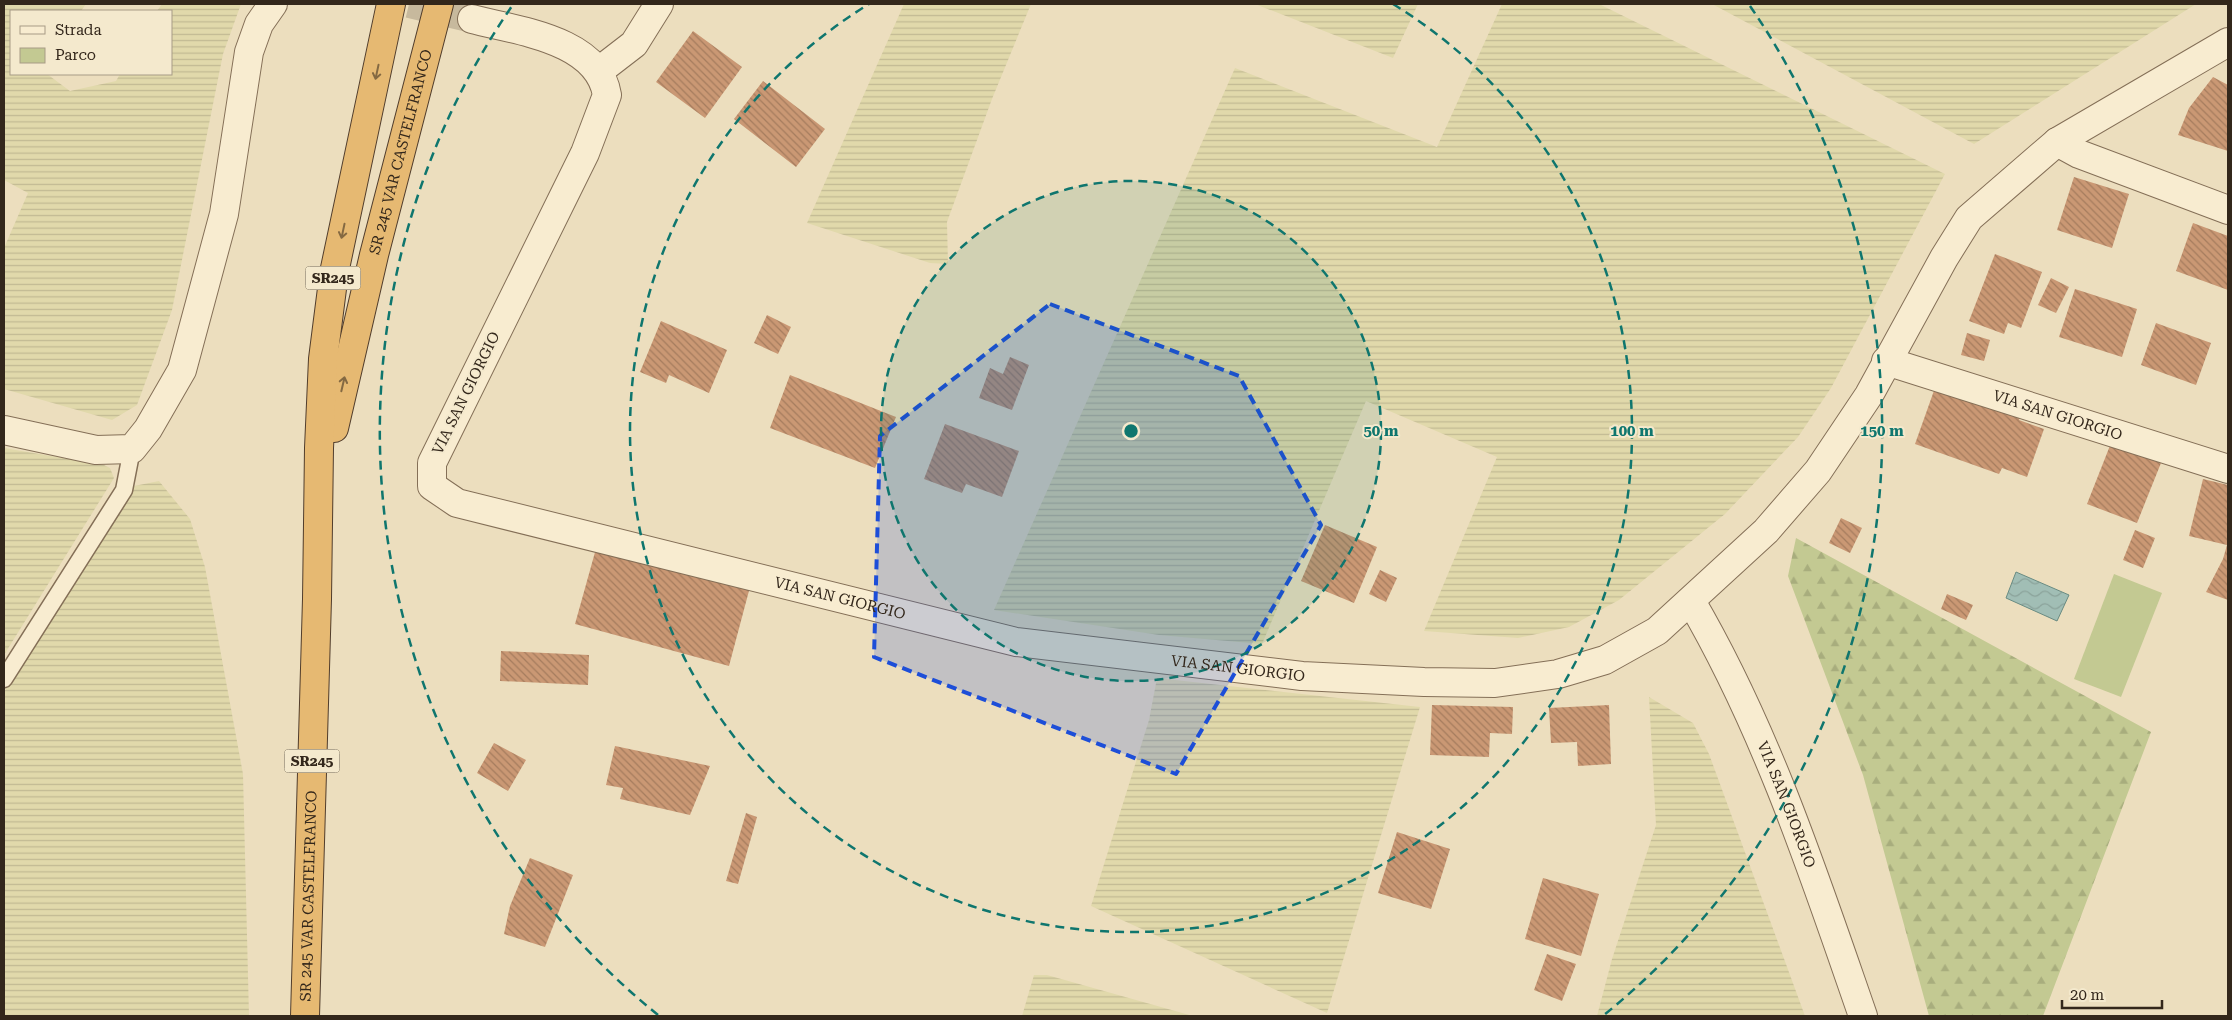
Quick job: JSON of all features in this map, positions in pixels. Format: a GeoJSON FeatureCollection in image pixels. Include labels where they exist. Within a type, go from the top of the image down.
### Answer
{"type":"FeatureCollection","features":[{"type":"Feature","properties":{"kind":"highway","name":"SR 245 VAR CASTELFRANCO"},"geometry":{"type":"LineString","coordinates":[[305,1016],[319,536],[319,448],[323,359],[334,273],[391,4]]}},
{"type":"Feature","properties":{"kind":"highway","name":"SR 245 VAR CASTELFRANCO"},"geometry":{"type":"LineString","coordinates":[[319,536],[335,417],[438,4]]}},
{"type":"Feature","properties":{"kind":"street"},"geometry":{"type":"LineString","coordinates":[[4,430],[96,450],[132,449],[148,429],[182,370],[224,214],[249,52],[259,24],[274,4]]}},
{"type":"Feature","properties":{"kind":"street"},"geometry":{"type":"LineString","coordinates":[[598,71],[634,44],[659,4]]}},
{"type":"Feature","properties":{"kind":"street","name":"VIA SAN GIORGIO"},"geometry":{"type":"LineString","coordinates":[[472,19],[570,47],[589,61],[598,71],[607,95],[585,153],[432,463],[432,486],[457,503],[1016,642],[1302,676],[1424,682],[1495,683],[1558,674],[1605,660],[1657,631],[1692,601],[1766,531],[1818,471],[1869,395],[1886,361],[1969,218],[2057,142],[2228,42]]}},
{"type":"Feature","properties":{"kind":"street"},"geometry":{"type":"LineString","coordinates":[[2057,142],[2079,154],[2228,210]]}},
{"type":"Feature","properties":{"kind":"street","name":"VIA SAN GIORGIO"},"geometry":{"type":"LineString","coordinates":[[1886,361],[2228,469]]}},
{"type":"Feature","properties":{"kind":"street","name":"VIA SAN GIORGIO"},"geometry":{"type":"LineString","coordinates":[[1692,601],[1723,655],[1801,840],[1863,1016]]}},
{"type":"Feature","properties":{"kind":"lane"},"geometry":{"type":"LineString","coordinates":[[4,679],[124,490],[132,449]]}},
{"type":"Feature","properties":{"kind":"highlighted area"},"geometry":{"type":"Polygon","coordinates":[[[1050,304],[1239,376],[1321,525],[1176,774],[874,657],[880,436],[1050,304]]]}},
{"type":"Feature","properties":{"kind":"shaded area"},"geometry":{"type":"Polygon","coordinates":[[[4,4],[86,4],[82,10],[10,10],[10,75],[48,75],[70,91],[116,81],[119,75],[172,75],[172,10],[158,10],[162,4],[241,4],[223,54],[172,310],[137,405],[112,420],[4,389],[4,248],[28,193],[4,180],[4,4]]]}},
{"type":"Feature","properties":{"kind":"shaded area"},"geometry":{"type":"Polygon","coordinates":[[[904,4],[1031,4],[992,99],[947,222],[948,264],[930,263],[807,223],[904,4]]]}},
{"type":"Feature","properties":{"kind":"shaded area"},"geometry":{"type":"Polygon","coordinates":[[[1255,4],[1418,4],[1393,58],[1255,4]]]}},
{"type":"Feature","properties":{"kind":"shaded area"},"geometry":{"type":"Polygon","coordinates":[[[1502,4],[1599,4],[1945,174],[1831,388],[1798,437],[1725,514],[1619,600],[1569,627],[1518,638],[1424,631],[1497,457],[1366,401],[1262,644],[1159,635],[994,610],[1235,68],[1437,147],[1502,4]]]}},
{"type":"Feature","properties":{"kind":"shaded area"},"geometry":{"type":"Polygon","coordinates":[[[1712,4],[2196,4],[1974,144],[1712,4]]]}},
{"type":"Feature","properties":{"kind":"shaded area"},"geometry":{"type":"Polygon","coordinates":[[[4,448],[104,465],[110,468],[114,478],[4,655],[4,448]]]}},
{"type":"Feature","properties":{"kind":"shaded area"},"geometry":{"type":"Polygon","coordinates":[[[159,481],[190,519],[205,567],[243,774],[249,1016],[4,1016],[4,692],[134,486],[159,481]]]}},
{"type":"Feature","properties":{"kind":"shaded area"},"geometry":{"type":"Polygon","coordinates":[[[1157,678],[1420,707],[1327,1013],[1091,906],[1149,720],[1157,678]]]}},
{"type":"Feature","properties":{"kind":"shaded area"},"geometry":{"type":"Polygon","coordinates":[[[1649,697],[1693,723],[1709,754],[1805,1016],[1597,1016],[1612,959],[1656,825],[1649,697]]]}},
{"type":"Feature","properties":{"kind":"shaded area"},"geometry":{"type":"Polygon","coordinates":[[[1034,975],[1047,975],[1193,1016],[1022,1016],[1034,975]]]}},
{"type":"Feature","properties":{"kind":"green space"},"geometry":{"type":"Polygon","coordinates":[[[1796,538],[2151,732],[2043,1016],[1929,1016],[1863,775],[1788,576],[1796,538]]]}},
{"type":"Feature","properties":{"kind":"green space"},"geometry":{"type":"Polygon","coordinates":[[[2114,574],[2162,593],[2121,697],[2074,679],[2114,574]]]}},
{"type":"Feature","properties":{"kind":"water"},"geometry":{"type":"Polygon","coordinates":[[[2016,572],[2069,595],[2057,621],[2006,598],[2016,572]]]}},
{"type":"Feature","properties":{"kind":"building"},"geometry":{"type":"Polygon","coordinates":[[[693,31],[742,67],[705,118],[656,82],[693,31]]]}},
{"type":"Feature","properties":{"kind":"building"},"geometry":{"type":"Polygon","coordinates":[[[2213,77],[2228,85],[2228,151],[2178,135],[2189,108],[2213,77]]]}},
{"type":"Feature","properties":{"kind":"building"},"geometry":{"type":"Polygon","coordinates":[[[763,81],[825,129],[796,167],[734,119],[763,81]]]}},
{"type":"Feature","properties":{"kind":"building"},"geometry":{"type":"Polygon","coordinates":[[[2074,177],[2129,194],[2112,248],[2057,230],[2074,177]]]}},
{"type":"Feature","properties":{"kind":"building"},"geometry":{"type":"Polygon","coordinates":[[[2193,223],[2228,236],[2228,290],[2176,271],[2193,223]]]}},
{"type":"Feature","properties":{"kind":"building"},"geometry":{"type":"Polygon","coordinates":[[[1995,254],[2042,272],[2021,328],[2008,323],[2004,334],[1969,321],[1995,254]]]}},
{"type":"Feature","properties":{"kind":"building"},"geometry":{"type":"Polygon","coordinates":[[[2051,278],[2069,287],[2056,313],[2038,305],[2051,278]]]}},
{"type":"Feature","properties":{"kind":"building"},"geometry":{"type":"Polygon","coordinates":[[[2075,289],[2137,309],[2122,357],[2059,337],[2075,289]]]}},
{"type":"Feature","properties":{"kind":"building"},"geometry":{"type":"Polygon","coordinates":[[[767,315],[791,327],[778,354],[754,343],[767,315]]]}},
{"type":"Feature","properties":{"kind":"building"},"geometry":{"type":"Polygon","coordinates":[[[661,321],[727,350],[709,393],[669,375],[666,383],[640,372],[661,321]]]}},
{"type":"Feature","properties":{"kind":"building"},"geometry":{"type":"Polygon","coordinates":[[[2156,323],[2211,343],[2196,385],[2141,365],[2156,323]]]}},
{"type":"Feature","properties":{"kind":"building"},"geometry":{"type":"Polygon","coordinates":[[[1967,333],[1990,340],[1984,361],[1961,355],[1967,333]]]}},
{"type":"Feature","properties":{"kind":"building"},"geometry":{"type":"Polygon","coordinates":[[[1010,357],[1029,365],[1012,410],[979,398],[990,368],[1003,374],[1010,357]]]}},
{"type":"Feature","properties":{"kind":"building"},"geometry":{"type":"Polygon","coordinates":[[[790,375],[896,417],[875,468],[770,428],[790,375]]]}},
{"type":"Feature","properties":{"kind":"building"},"geometry":{"type":"Polygon","coordinates":[[[1936,385],[2021,415],[2019,420],[2044,429],[2027,477],[2002,468],[1999,474],[1915,444],[1936,385]]]}},
{"type":"Feature","properties":{"kind":"building"},"geometry":{"type":"Polygon","coordinates":[[[945,424],[1019,451],[1002,497],[966,484],[962,493],[924,479],[945,424]]]}},
{"type":"Feature","properties":{"kind":"building"},"geometry":{"type":"Polygon","coordinates":[[[2111,443],[2161,463],[2137,523],[2087,504],[2111,443]]]}},
{"type":"Feature","properties":{"kind":"building"},"geometry":{"type":"Polygon","coordinates":[[[2203,479],[2228,485],[2228,600],[2206,592],[2223,559],[2227,545],[2189,536],[2203,479]]]}},
{"type":"Feature","properties":{"kind":"building"},"geometry":{"type":"Polygon","coordinates":[[[1841,518],[1862,528],[1850,553],[1829,543],[1841,518]]]}},
{"type":"Feature","properties":{"kind":"building"},"geometry":{"type":"Polygon","coordinates":[[[1325,525],[1377,547],[1354,603],[1301,581],[1325,525]]]}},
{"type":"Feature","properties":{"kind":"building"},"geometry":{"type":"Polygon","coordinates":[[[2135,530],[2155,538],[2143,568],[2123,560],[2135,530]]]}},
{"type":"Feature","properties":{"kind":"building"},"geometry":{"type":"Polygon","coordinates":[[[597,545],[750,587],[729,666],[575,624],[597,545]]]}},
{"type":"Feature","properties":{"kind":"building"},"geometry":{"type":"Polygon","coordinates":[[[1380,570],[1397,578],[1386,602],[1369,594],[1380,570]]]}},
{"type":"Feature","properties":{"kind":"building"},"geometry":{"type":"Polygon","coordinates":[[[1947,594],[1973,605],[1966,620],[1941,609],[1947,594]]]}},
{"type":"Feature","properties":{"kind":"building"},"geometry":{"type":"Polygon","coordinates":[[[501,651],[589,655],[588,685],[500,681],[501,651]]]}},
{"type":"Feature","properties":{"kind":"building"},"geometry":{"type":"Polygon","coordinates":[[[1432,705],[1513,707],[1512,734],[1490,733],[1489,757],[1430,755],[1432,705]]]}},
{"type":"Feature","properties":{"kind":"building"},"geometry":{"type":"Polygon","coordinates":[[[1609,705],[1611,764],[1578,766],[1577,742],[1551,743],[1549,708],[1609,705]]]}},
{"type":"Feature","properties":{"kind":"building"},"geometry":{"type":"Polygon","coordinates":[[[494,743],[526,760],[508,791],[477,773],[494,743]]]}},
{"type":"Feature","properties":{"kind":"building"},"geometry":{"type":"Polygon","coordinates":[[[615,746],[710,766],[690,815],[620,799],[623,788],[606,785],[615,746]]]}},
{"type":"Feature","properties":{"kind":"building"},"geometry":{"type":"Polygon","coordinates":[[[746,813],[757,817],[738,884],[726,881],[746,813]]]}},
{"type":"Feature","properties":{"kind":"building"},"geometry":{"type":"Polygon","coordinates":[[[1397,832],[1450,849],[1431,909],[1378,893],[1397,832]]]}},
{"type":"Feature","properties":{"kind":"building"},"geometry":{"type":"Polygon","coordinates":[[[530,858],[573,875],[545,947],[504,934],[510,906],[530,858]]]}},
{"type":"Feature","properties":{"kind":"building"},"geometry":{"type":"Polygon","coordinates":[[[1543,878],[1599,894],[1581,956],[1525,939],[1543,878]]]}},
{"type":"Feature","properties":{"kind":"building"},"geometry":{"type":"Polygon","coordinates":[[[1547,954],[1576,964],[1562,1001],[1534,990],[1547,954]]]}},
{"type":"Feature","properties":{"kind":"tunnel"},"geometry":{"type":"LineString","coordinates":[[409,4],[472,19]]}}]}
